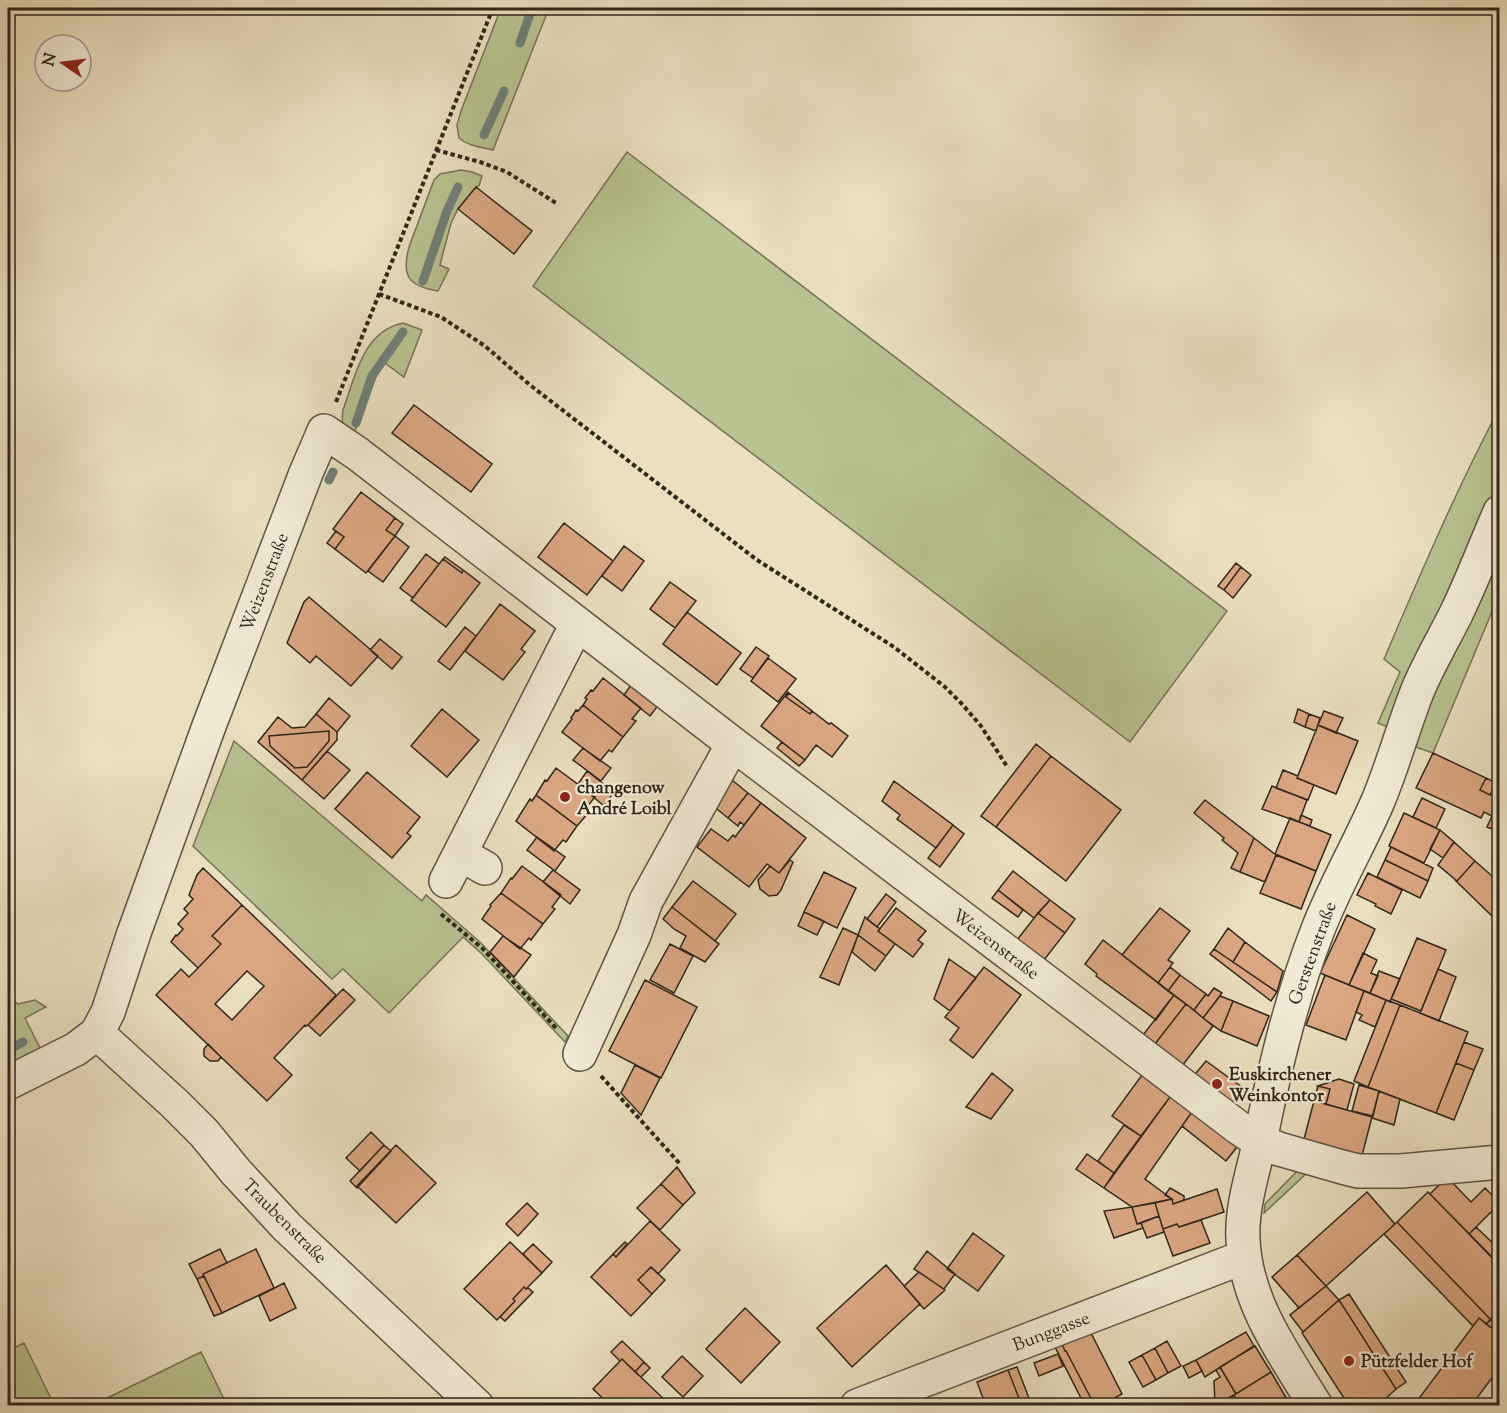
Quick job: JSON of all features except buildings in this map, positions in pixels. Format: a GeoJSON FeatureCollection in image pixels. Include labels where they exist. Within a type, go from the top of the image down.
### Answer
{"type":"FeatureCollection","features":[{"type":"Feature","properties":{"kind":"street","name":"Weizenstraße"},"geometry":{"type":"LineString","coordinates":[[97,1033],[108,1012],[148,891],[209,726],[324,431],[358,454],[733,744],[1260,1142],[1320,1161],[1359,1170],[1401,1171],[1500,1162]]}},
{"type":"Feature","properties":{"kind":"street","name":"Gerstenstraße"},"geometry":{"type":"LineString","coordinates":[[1316,1406],[1267,1326],[1253,1291],[1244,1257],[1242,1238],[1246,1202],[1283,1036],[1317,931],[1383,788],[1418,691],[1456,614],[1500,512]]}},
{"type":"Feature","properties":{"kind":"street"},"geometry":{"type":"LineString","coordinates":[[464,868],[577,624]]}},
{"type":"Feature","properties":{"kind":"street"},"geometry":{"type":"LineString","coordinates":[[580,1054],[634,935],[646,900],[733,744]]}},
{"type":"Feature","properties":{"kind":"street"},"geometry":{"type":"LineString","coordinates":[[8,1083],[76,1049],[97,1033]]}},
{"type":"Feature","properties":{"kind":"street","name":"Traubenstraße"},"geometry":{"type":"LineString","coordinates":[[97,1033],[175,1104],[287,1227],[477,1406]]}},
{"type":"Feature","properties":{"kind":"street","name":"Bunggasse"},"geometry":{"type":"LineString","coordinates":[[857,1406],[1244,1257]]}},
{"type":"Feature","properties":{"kind":"path"},"geometry":{"type":"LineString","coordinates":[[324,431],[493,8]]}},
{"type":"Feature","properties":{"kind":"path"},"geometry":{"type":"LineString","coordinates":[[436,150],[507,172],[556,203]]}},
{"type":"Feature","properties":{"kind":"path"},"geometry":{"type":"LineString","coordinates":[[379,294],[441,317],[485,346],[530,386],[757,560],[894,647],[945,687],[962,704],[981,726],[1008,768]]}},
{"type":"Feature","properties":{"kind":"path"},"geometry":{"type":"LineString","coordinates":[[464,868],[433,908],[482,948],[680,1164]]}},
{"type":"Feature","properties":{"kind":"green space"},"geometry":{"type":"Polygon","coordinates":[[[501,8],[549,8],[493,150],[463,141],[459,138],[457,125],[501,8]]]}},
{"type":"Feature","properties":{"kind":"green space"},"geometry":{"type":"Polygon","coordinates":[[[627,152],[1227,611],[1130,742],[533,286],[627,152]]]}},
{"type":"Feature","properties":{"kind":"green space"},"geometry":{"type":"Polygon","coordinates":[[[461,170],[482,176],[479,186],[458,209],[451,223],[440,265],[449,269],[438,291],[428,289],[414,283],[407,273],[409,247],[434,180],[440,174],[461,170]]]}},
{"type":"Feature","properties":{"kind":"green space"},"geometry":{"type":"Polygon","coordinates":[[[403,323],[422,330],[404,377],[382,361],[353,436],[344,428],[343,410],[362,357],[378,335],[403,323]]]}},
{"type":"Feature","properties":{"kind":"green space"},"geometry":{"type":"Polygon","coordinates":[[[1499,409],[1499,488],[1453,604],[1390,728],[1378,723],[1400,672],[1384,659],[1453,502],[1499,409]]]}},
{"type":"Feature","properties":{"kind":"green space"},"geometry":{"type":"Polygon","coordinates":[[[1499,530],[1499,591],[1433,753],[1413,746],[1499,530]]]}},
{"type":"Feature","properties":{"kind":"green space"},"geometry":{"type":"Polygon","coordinates":[[[234,741],[422,901],[426,895],[481,943],[568,1036],[565,1042],[463,937],[389,1013],[343,969],[332,979],[193,846],[234,741]]]}},
{"type":"Feature","properties":{"kind":"green space"},"geometry":{"type":"Polygon","coordinates":[[[8,996],[18,1004],[35,1000],[46,1007],[25,1018],[41,1050],[8,1066],[8,996]]]}},
{"type":"Feature","properties":{"kind":"green space"},"geometry":{"type":"Polygon","coordinates":[[[1297,1171],[1307,1173],[1264,1213],[1265,1204],[1297,1171]]]}},
{"type":"Feature","properties":{"kind":"green space"},"geometry":{"type":"Polygon","coordinates":[[[24,1343],[54,1405],[8,1405],[8,1351],[24,1343]]]}},
{"type":"Feature","properties":{"kind":"green space"},"geometry":{"type":"Polygon","coordinates":[[[201,1352],[227,1405],[93,1405],[201,1352]]]}},
{"type":"Feature","properties":{"kind":"waterway"},"geometry":{"type":"LineString","coordinates":[[520,43],[532,8]]}},
{"type":"Feature","properties":{"kind":"waterway"},"geometry":{"type":"LineString","coordinates":[[484,135],[504,91]]}},
{"type":"Feature","properties":{"kind":"waterway"},"geometry":{"type":"LineString","coordinates":[[423,281],[447,211],[458,187]]}},
{"type":"Feature","properties":{"kind":"waterway"},"geometry":{"type":"LineString","coordinates":[[356,423],[372,376],[403,332]]}},
{"type":"Feature","properties":{"kind":"waterway"},"geometry":{"type":"LineString","coordinates":[[329,480],[333,472]]}},
{"type":"Feature","properties":{"kind":"waterway"},"geometry":{"type":"LineString","coordinates":[[8,1050],[23,1042]]}},
{"type":"Feature","properties":{"kind":"place","name":"changenow André Loibl"},"geometry":{"type":"Point","coordinates":[565,797]}},
{"type":"Feature","properties":{"kind":"place","name":"Euskirchener Weinkontor"},"geometry":{"type":"Point","coordinates":[1217,1084]}},
{"type":"Feature","properties":{"kind":"place","name":"Pützfelder Hof"},"geometry":{"type":"Point","coordinates":[1349,1361]}}]}
